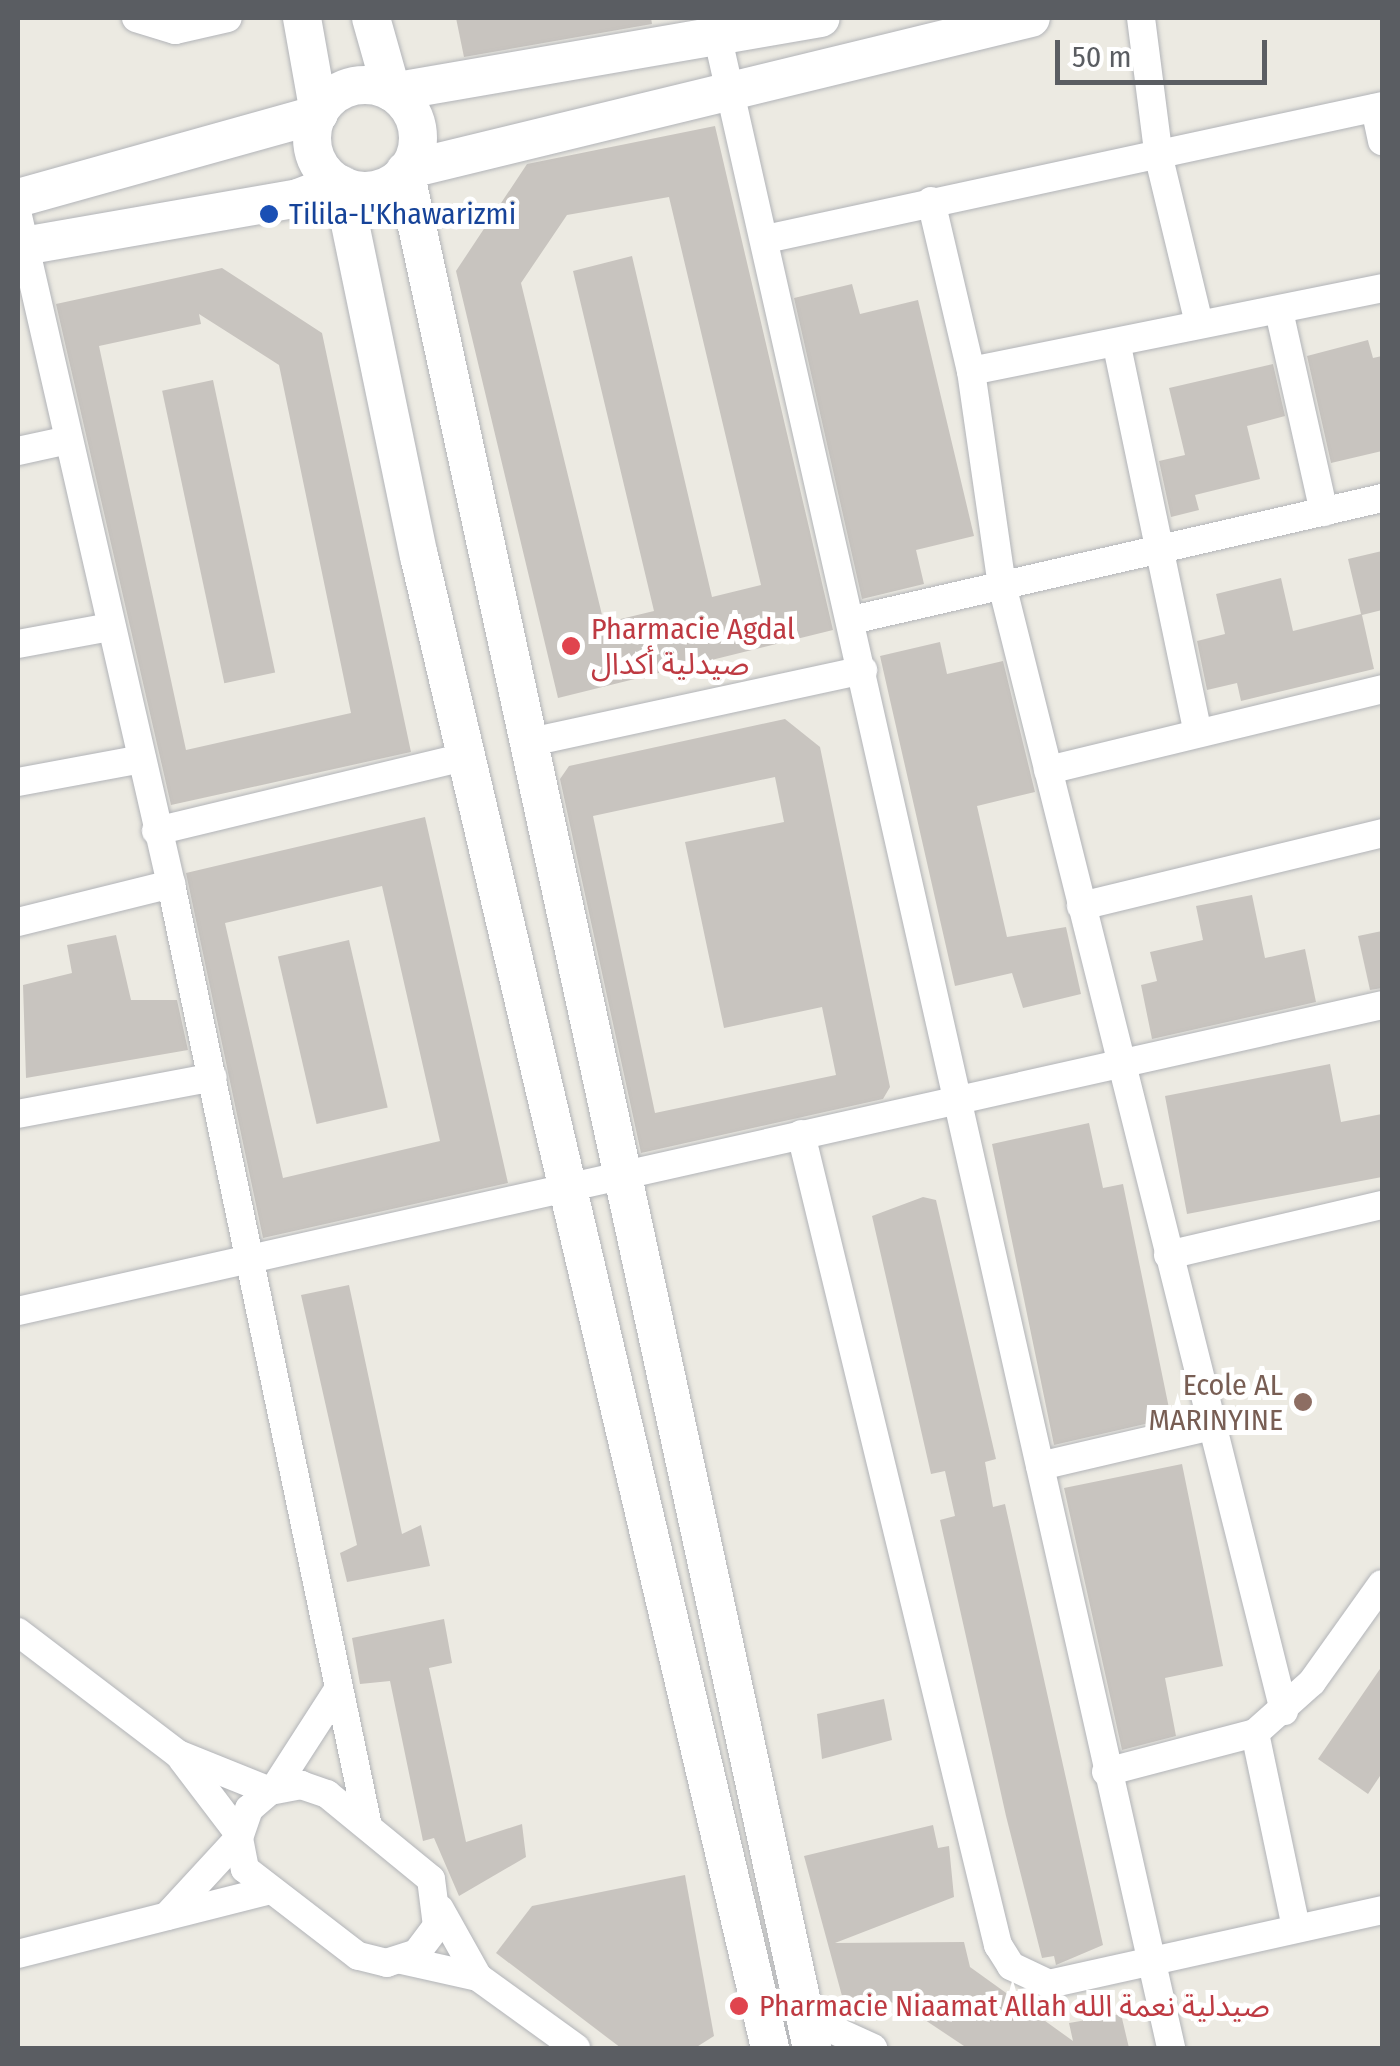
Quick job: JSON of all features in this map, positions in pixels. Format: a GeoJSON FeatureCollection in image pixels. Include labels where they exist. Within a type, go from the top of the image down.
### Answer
{"type":"FeatureCollection","features":[{"type":"Feature","properties":{"kind":"street"},"geometry":{"type":"LineString","coordinates":[[136,18],[175,30],[228,18]]}},
{"type":"Feature","properties":{"kind":"street"},"geometry":{"type":"LineString","coordinates":[[302,18],[318,113],[314,152],[339,184],[466,757],[573,1187],[770,2048]]}},
{"type":"Feature","properties":{"kind":"street"},"geometry":{"type":"LineString","coordinates":[[371,18],[392,92],[417,128],[406,171],[616,1176],[808,2033],[873,2048]]}},
{"type":"Feature","properties":{"kind":"street"},"geometry":{"type":"LineString","coordinates":[[18,198],[318,113],[343,90],[392,92],[716,29],[821,18]]}},
{"type":"Feature","properties":{"kind":"street"},"geometry":{"type":"LineString","coordinates":[[368,1826],[171,884],[20,236],[298,198],[339,184],[376,190],[406,171],[730,86],[1030,18]]}},
{"type":"Feature","properties":{"kind":"street"},"geometry":{"type":"LineString","coordinates":[[1141,18],[1159,158],[1199,323]]}},
{"type":"Feature","properties":{"kind":"street"},"geometry":{"type":"LineString","coordinates":[[716,29],[852,620],[1170,2048]]}},
{"type":"Feature","properties":{"kind":"street"},"geometry":{"type":"LineString","coordinates":[[766,239],[930,201],[1159,158],[1379,107],[1382,141]]}},
{"type":"Feature","properties":{"kind":"street"},"geometry":{"type":"LineString","coordinates":[[930,201],[972,372],[1002,585],[1284,1712]]}},
{"type":"Feature","properties":{"kind":"street"},"geometry":{"type":"LineString","coordinates":[[972,372],[1117,346],[1199,323],[1279,311],[1382,288]]}},
{"type":"Feature","properties":{"kind":"street"},"geometry":{"type":"LineString","coordinates":[[1279,311],[1324,512]]}},
{"type":"Feature","properties":{"kind":"street"},"geometry":{"type":"LineString","coordinates":[[1117,346],[1156,550],[1198,732]]}},
{"type":"Feature","properties":{"kind":"street"},"geometry":{"type":"LineString","coordinates":[[18,451],[68,440]]}},
{"type":"Feature","properties":{"kind":"street"},"geometry":{"type":"LineString","coordinates":[[852,620],[1382,498]]}},
{"type":"Feature","properties":{"kind":"street"},"geometry":{"type":"LineString","coordinates":[[18,644],[110,627]]}},
{"type":"Feature","properties":{"kind":"street"},"geometry":{"type":"LineString","coordinates":[[526,743],[863,670]]}},
{"type":"Feature","properties":{"kind":"street"},"geometry":{"type":"LineString","coordinates":[[1048,770],[1382,689]]}},
{"type":"Feature","properties":{"kind":"street"},"geometry":{"type":"LineString","coordinates":[[156,830],[466,757]]}},
{"type":"Feature","properties":{"kind":"street"},"geometry":{"type":"LineString","coordinates":[[18,782],[142,759]]}},
{"type":"Feature","properties":{"kind":"street"},"geometry":{"type":"LineString","coordinates":[[1081,906],[1382,833]]}},
{"type":"Feature","properties":{"kind":"street"},"geometry":{"type":"LineString","coordinates":[[18,922],[171,884]]}},
{"type":"Feature","properties":{"kind":"street"},"geometry":{"type":"LineString","coordinates":[[18,1310],[573,1187],[956,1096],[1382,1005]]}},
{"type":"Feature","properties":{"kind":"street"},"geometry":{"type":"LineString","coordinates":[[18,1114],[212,1077]]}},
{"type":"Feature","properties":{"kind":"street"},"geometry":{"type":"LineString","coordinates":[[801,1134],[998,1946],[1011,1966],[1049,1984],[1382,1910]]}},
{"type":"Feature","properties":{"kind":"street"},"geometry":{"type":"LineString","coordinates":[[1168,1255],[1382,1205]]}},
{"type":"Feature","properties":{"kind":"street"},"geometry":{"type":"LineString","coordinates":[[1040,1466],[1212,1426]]}},
{"type":"Feature","properties":{"kind":"street"},"geometry":{"type":"LineString","coordinates":[[1106,1772],[1254,1733],[1284,1712],[1382,1584]]}},
{"type":"Feature","properties":{"kind":"street"},"geometry":{"type":"LineString","coordinates":[[18,1632],[178,1754],[239,1836],[245,1869],[267,1891],[358,1956],[402,1960],[478,1977],[576,2048]]}},
{"type":"Feature","properties":{"kind":"street"},"geometry":{"type":"LineString","coordinates":[[166,1917],[239,1836],[340,1688]]}},
{"type":"Feature","properties":{"kind":"street"},"geometry":{"type":"LineString","coordinates":[[1254,1733],[1296,1928]]}},
{"type":"Feature","properties":{"kind":"street"},"geometry":{"type":"LineString","coordinates":[[178,1754],[272,1790],[314,1788],[368,1826],[420,1866],[478,1977]]}},
{"type":"Feature","properties":{"kind":"street"},"geometry":{"type":"LineString","coordinates":[[18,1954],[267,1891]]}},
{"type":"Feature","properties":{"kind":"street"},"geometry":{"type":"LineString","coordinates":[[402,1960],[429,1941],[440,1909]]}},
{"type":"Feature","properties":{"kind":"building"},"geometry":{"type":"Polygon","coordinates":[[[456,18],[651,18],[652,24],[464,57],[456,18]]]}},
{"type":"Feature","properties":{"kind":"building"},"geometry":{"type":"Polygon","coordinates":[[[715,126],[833,630],[558,698],[456,271],[527,164],[715,126]],[[669,197],[567,215],[521,283],[604,623],[654,611],[573,271],[632,256],[712,597],[761,585],[669,197]]]}},
{"type":"Feature","properties":{"kind":"building"},"geometry":{"type":"Polygon","coordinates":[[[222,268],[322,333],[411,752],[171,805],[56,304],[222,268]],[[199,314],[201,324],[99,346],[186,750],[351,713],[279,365],[199,314]]]}},
{"type":"Feature","properties":{"kind":"building"},"geometry":{"type":"Polygon","coordinates":[[[852,284],[860,314],[918,300],[974,536],[916,550],[924,584],[862,599],[794,298],[852,284]]]}},
{"type":"Feature","properties":{"kind":"building"},"geometry":{"type":"Polygon","coordinates":[[[1368,340],[1373,358],[1382,356],[1382,451],[1331,463],[1307,356],[1368,340]]]}},
{"type":"Feature","properties":{"kind":"building"},"geometry":{"type":"Polygon","coordinates":[[[1273,364],[1285,416],[1247,426],[1260,479],[1195,495],[1199,510],[1171,517],[1159,461],[1185,455],[1169,388],[1273,364]]]}},
{"type":"Feature","properties":{"kind":"building"},"geometry":{"type":"Polygon","coordinates":[[[213,380],[275,672],[224,683],[162,391],[213,380]]]}},
{"type":"Feature","properties":{"kind":"building"},"geometry":{"type":"Polygon","coordinates":[[[1382,551],[1382,610],[1362,615],[1374,669],[1241,701],[1237,683],[1207,690],[1197,641],[1225,634],[1216,594],[1281,578],[1293,631],[1361,614],[1348,559],[1382,551]]]}},
{"type":"Feature","properties":{"kind":"building"},"geometry":{"type":"Polygon","coordinates":[[[940,642],[947,674],[1003,661],[1035,792],[977,806],[1007,937],[1066,927],[1081,994],[1023,1008],[1012,973],[955,986],[880,656],[940,642]]]}},
{"type":"Feature","properties":{"kind":"building"},"geometry":{"type":"Polygon","coordinates":[[[785,719],[820,747],[890,1087],[883,1099],[641,1153],[560,779],[569,766],[785,719]],[[775,777],[593,816],[655,1113],[836,1075],[822,1007],[724,1028],[685,842],[784,822],[775,777]]]}},
{"type":"Feature","properties":{"kind":"building"},"geometry":{"type":"Polygon","coordinates":[[[425,817],[508,1183],[263,1238],[186,873],[425,817]],[[382,886],[225,923],[283,1178],[440,1141],[382,886]]]}},
{"type":"Feature","properties":{"kind":"building"},"geometry":{"type":"Polygon","coordinates":[[[1252,895],[1265,958],[1305,949],[1316,1002],[1152,1039],[1141,985],[1157,981],[1150,952],[1203,940],[1196,906],[1252,895]]]}},
{"type":"Feature","properties":{"kind":"building"},"geometry":{"type":"Polygon","coordinates":[[[1382,931],[1382,988],[1370,990],[1358,936],[1382,931]]]}},
{"type":"Feature","properties":{"kind":"building"},"geometry":{"type":"Polygon","coordinates":[[[116,935],[131,1000],[177,1000],[188,1050],[26,1078],[23,985],[72,973],[67,945],[116,935]]]}},
{"type":"Feature","properties":{"kind":"building"},"geometry":{"type":"Polygon","coordinates":[[[349,940],[388,1108],[317,1124],[278,956],[349,940]]]}},
{"type":"Feature","properties":{"kind":"building"},"geometry":{"type":"Polygon","coordinates":[[[1330,1064],[1341,1122],[1382,1114],[1382,1177],[1187,1214],[1165,1096],[1330,1064]]]}},
{"type":"Feature","properties":{"kind":"building"},"geometry":{"type":"Polygon","coordinates":[[[1089,1123],[1103,1188],[1123,1184],[1171,1418],[1054,1445],[992,1144],[1089,1123]]]}},
{"type":"Feature","properties":{"kind":"building"},"geometry":{"type":"Polygon","coordinates":[[[923,1197],[936,1200],[996,1459],[985,1462],[993,1507],[1005,1504],[1103,1945],[1056,1965],[1054,1956],[1042,1958],[1006,1816],[940,1520],[955,1516],[945,1471],[931,1474],[872,1216],[923,1197]]]}},
{"type":"Feature","properties":{"kind":"building"},"geometry":{"type":"Polygon","coordinates":[[[349,1285],[402,1534],[421,1525],[430,1566],[347,1582],[340,1553],[357,1545],[301,1295],[349,1285]]]}},
{"type":"Feature","properties":{"kind":"building"},"geometry":{"type":"Polygon","coordinates":[[[1182,1464],[1223,1666],[1165,1678],[1176,1736],[1122,1750],[1064,1488],[1182,1464]]]}},
{"type":"Feature","properties":{"kind":"building"},"geometry":{"type":"Polygon","coordinates":[[[444,1619],[452,1663],[429,1668],[466,1842],[522,1824],[526,1857],[459,1896],[434,1838],[423,1841],[390,1681],[360,1684],[352,1638],[444,1619]]]}},
{"type":"Feature","properties":{"kind":"building"},"geometry":{"type":"Polygon","coordinates":[[[1382,1666],[1382,1773],[1368,1794],[1318,1759],[1382,1666]]]}},
{"type":"Feature","properties":{"kind":"building"},"geometry":{"type":"Polygon","coordinates":[[[884,1699],[892,1740],[822,1759],[817,1714],[884,1699]]]}},
{"type":"Feature","properties":{"kind":"building"},"geometry":{"type":"Polygon","coordinates":[[[933,1825],[938,1848],[949,1846],[954,1897],[835,1943],[964,1942],[970,1967],[1073,2041],[1069,2023],[1121,2014],[1129,2048],[967,2048],[910,2010],[871,1994],[859,2003],[842,1996],[804,1856],[933,1825]]]}},
{"type":"Feature","properties":{"kind":"building"},"geometry":{"type":"Polygon","coordinates":[[[685,1875],[714,2036],[695,2048],[621,2048],[496,1953],[532,1906],[685,1875]]]}},
{"type":"Feature","properties":{"kind":"place","name":"Tilila-L'Khawarizmi"},"geometry":{"type":"Point","coordinates":[269,214]}},
{"type":"Feature","properties":{"kind":"place","name":"Pharmacie Agdal صيدلية أكدال"},"geometry":{"type":"Point","coordinates":[571,646]}},
{"type":"Feature","properties":{"kind":"place","name":"Ecole AL MARINYINE"},"geometry":{"type":"Point","coordinates":[1303,1402]}},
{"type":"Feature","properties":{"kind":"place","name":"Pharmacie Niaamat Allah صيدلية نعمة الله"},"geometry":{"type":"Point","coordinates":[739,2006]}}]}
